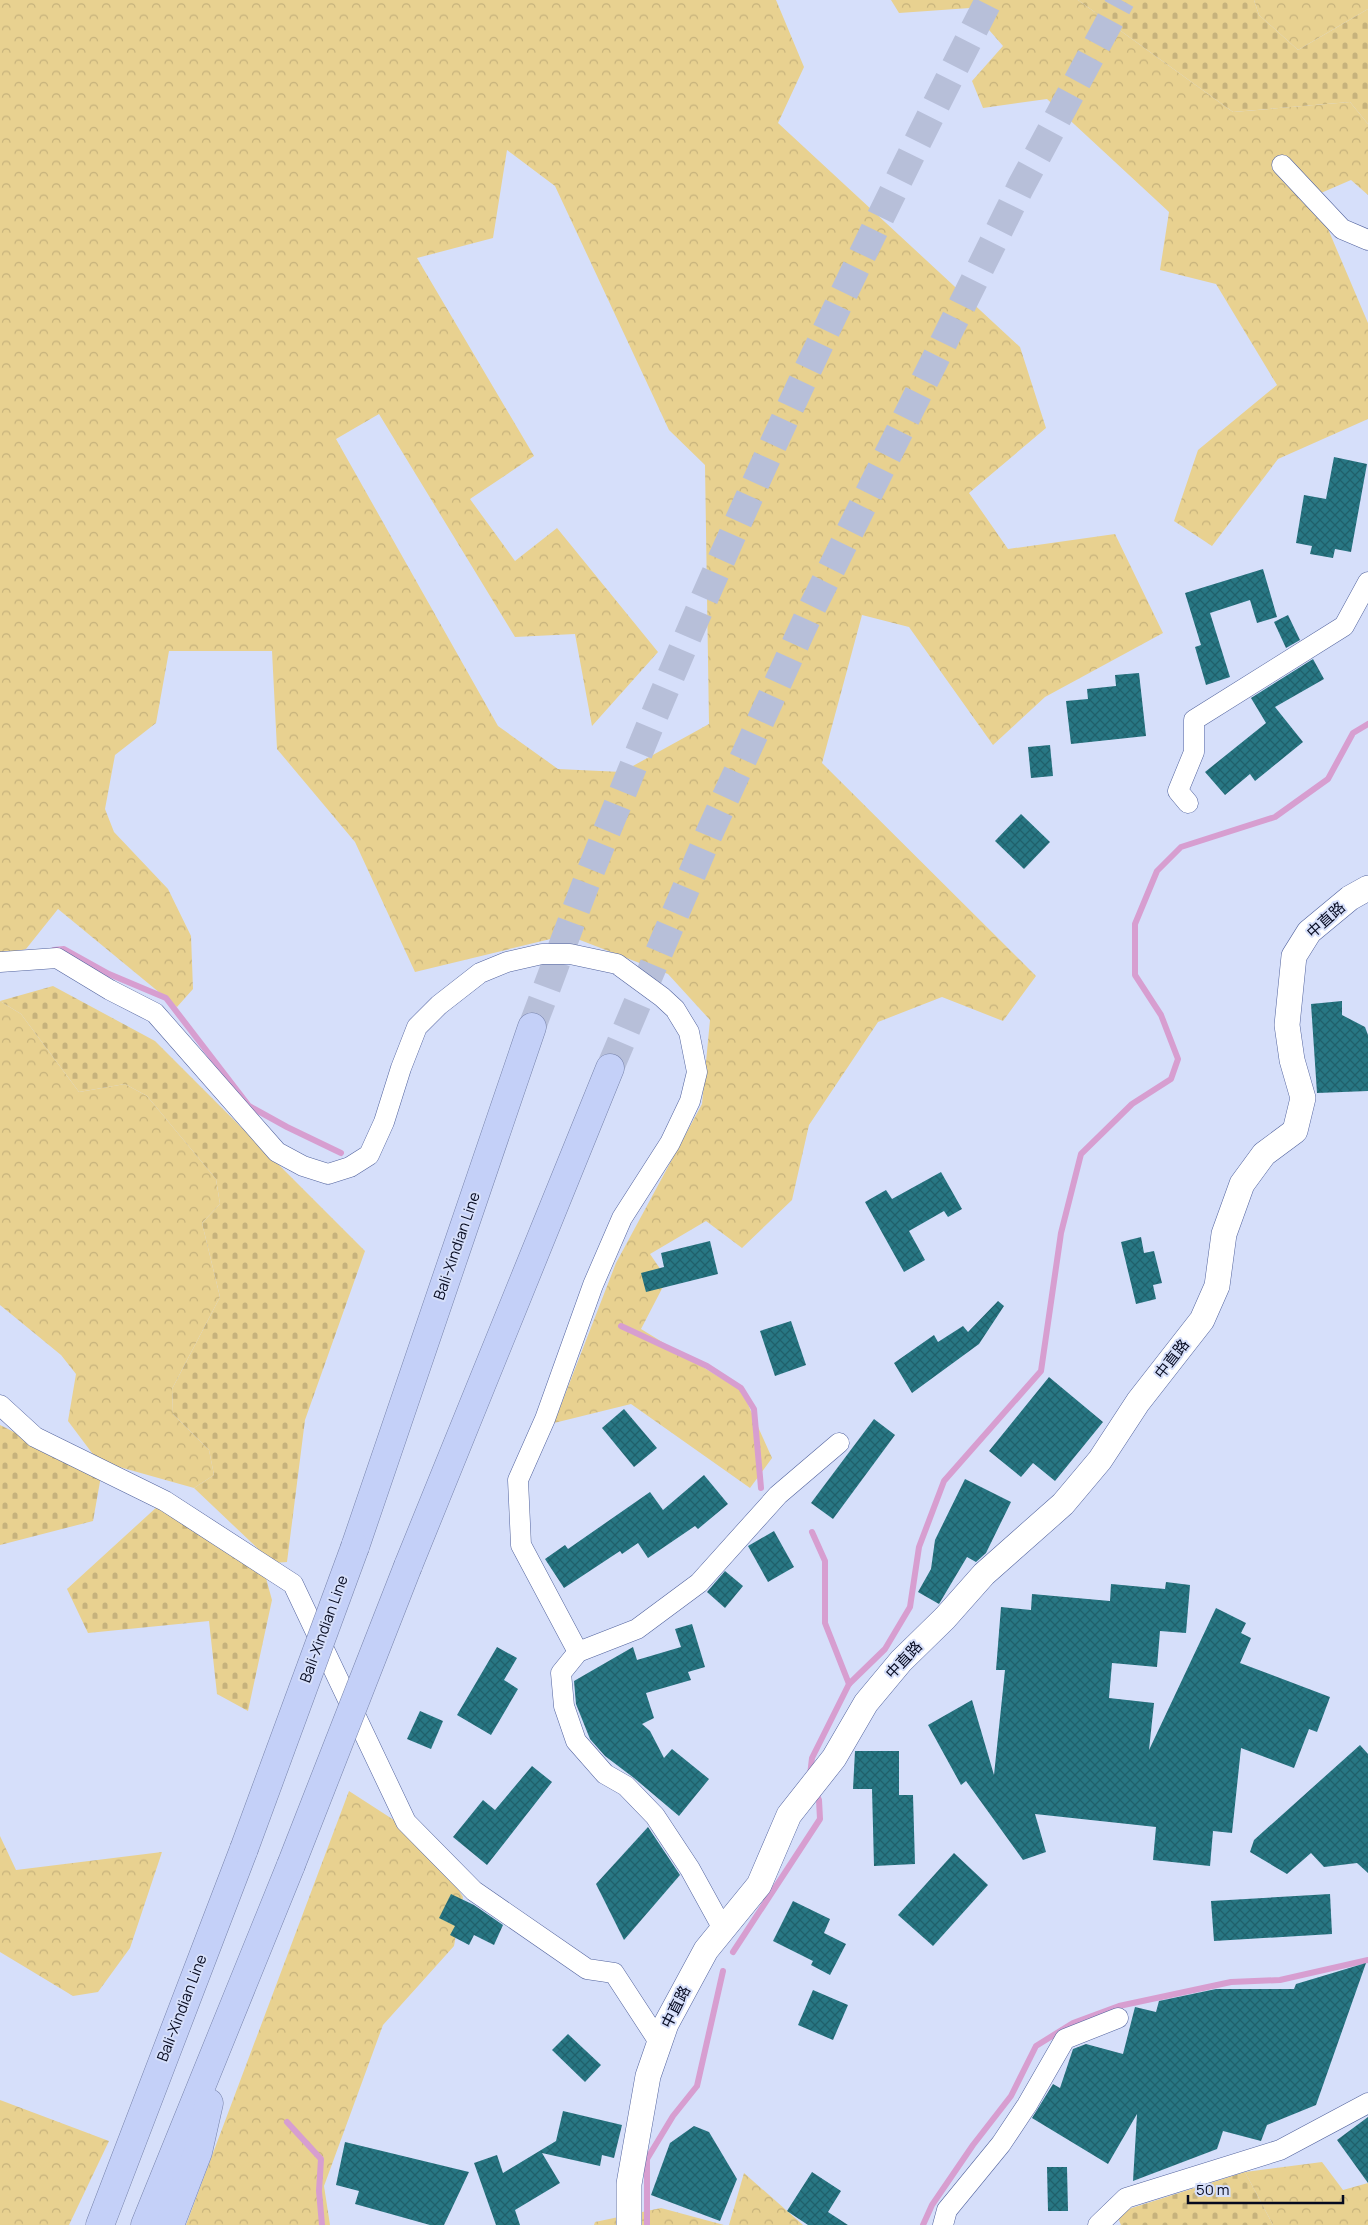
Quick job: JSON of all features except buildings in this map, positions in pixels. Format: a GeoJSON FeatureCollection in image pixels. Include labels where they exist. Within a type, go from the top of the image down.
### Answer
{"type":"FeatureCollection","features":[{"type":"Feature","properties":{"kind":"highway","name":"Bali-Xindian Line"},"geometry":{"type":"LineString","coordinates":[[100,2225],[155,2076],[244,1849],[354,1546],[532,1027]]}},
{"type":"Feature","properties":{"kind":"highway"},"geometry":{"type":"LineString","coordinates":[[144,2225],[224,2032],[408,1566],[610,1068]]}},
{"type":"Feature","properties":{"kind":"highway"},"geometry":{"type":"LineString","coordinates":[[170,2225],[198,2152],[224,2032]]}},
{"type":"Feature","properties":{"kind":"highway"},"geometry":{"type":"LineString","coordinates":[[86,2225],[155,2076]]}},
{"type":"Feature","properties":{"kind":"street"},"geometry":{"type":"LineString","coordinates":[[1282,165],[1342,229],[1368,240]]}},
{"type":"Feature","properties":{"kind":"street"},"geometry":{"type":"LineString","coordinates":[[1188,803],[1178,791],[1194,752],[1194,720],[1344,626],[1368,582]]}},
{"type":"Feature","properties":{"kind":"street","name":"中直路"},"geometry":{"type":"LineString","coordinates":[[629,2225],[629,2184],[648,2076],[666,2024],[706,1950],[759,1884],[789,1815],[834,1758],[866,1703],[901,1661],[945,1618],[984,1574],[1064,1504],[1100,1460],[1138,1402],[1202,1320],[1217,1286],[1224,1234],[1242,1184],[1264,1154],[1295,1131],[1303,1098],[1292,1060],[1287,1025],[1294,956],[1309,932],[1350,898],[1368,888]]}},
{"type":"Feature","properties":{"kind":"street"},"geometry":{"type":"LineString","coordinates":[[0,962],[57,958],[110,990],[155,1013],[277,1152],[303,1166],[328,1174],[350,1166],[370,1154],[384,1122],[401,1068],[417,1028],[439,1005],[480,973],[507,962],[533,956],[570,954],[617,964],[662,997],[675,1009],[689,1032],[694,1048],[697,1072],[690,1101],[670,1143],[622,1218],[593,1285],[545,1419],[518,1480],[520,1545],[578,1652]]}},
{"type":"Feature","properties":{"kind":"street"},"geometry":{"type":"LineString","coordinates":[[0,1405],[35,1436],[165,1501],[294,1584],[406,1822],[474,1891],[587,1969],[614,1973],[659,2042],[648,2076]]}},
{"type":"Feature","properties":{"kind":"street"},"geometry":{"type":"LineString","coordinates":[[723,1929],[690,1869],[655,1816],[626,1786],[605,1774],[576,1741],[564,1706],[561,1674],[578,1652],[637,1629],[699,1583],[778,1495],[840,1443]]}},
{"type":"Feature","properties":{"kind":"street"},"geometry":{"type":"LineString","coordinates":[[943,2225],[947,2210],[1006,2136],[1027,2105],[1065,2039],[1118,2018]]}},
{"type":"Feature","properties":{"kind":"street"},"geometry":{"type":"LineString","coordinates":[[1098,2225],[1126,2198],[1280,2150],[1368,2103]]}},
{"type":"Feature","properties":{"kind":"green space"},"geometry":{"type":"Polygon","coordinates":[[[0,0],[776,0],[804,67],[778,123],[1020,347],[1046,428],[969,493],[1008,549],[1115,534],[1163,633],[1045,697],[993,745],[909,627],[862,615],[822,763],[1036,976],[1003,1021],[942,997],[878,1022],[809,1125],[792,1200],[742,1248],[706,1221],[650,1254],[667,1279],[641,1329],[742,1391],[772,1458],[750,1488],[631,1404],[554,1423],[616,1263],[702,1104],[710,1020],[668,974],[567,935],[415,972],[355,842],[277,749],[272,651],[169,651],[156,723],[115,755],[105,809],[114,832],[168,889],[191,936],[193,989],[177,1007],[58,909],[26,949],[0,956],[0,0]],[[507,150],[493,238],[417,258],[534,456],[470,499],[515,561],[557,528],[658,652],[592,726],[575,634],[515,637],[379,414],[336,439],[498,726],[558,769],[622,772],[709,724],[705,465],[669,430],[555,186],[507,150]]]}},
{"type":"Feature","properties":{"kind":"green space"},"geometry":{"type":"Polygon","coordinates":[[[891,0],[1078,0],[1233,112],[1350,102],[1368,124],[1368,195],[1351,180],[1314,196],[1368,323],[1368,419],[1278,459],[1212,546],[1174,521],[1198,450],[1277,385],[1216,284],[1160,270],[1169,212],[1047,99],[983,108],[972,81],[1003,46],[970,8],[899,13],[891,0]]]}},
{"type":"Feature","properties":{"kind":"green space"},"geometry":{"type":"Polygon","coordinates":[[[1078,0],[1254,0],[1259,15],[1298,50],[1368,9],[1368,124],[1350,102],[1233,112],[1078,0]]]}},
{"type":"Feature","properties":{"kind":"green space"},"geometry":{"type":"Polygon","coordinates":[[[1254,0],[1368,0],[1368,9],[1298,50],[1259,15],[1254,0]]]}},
{"type":"Feature","properties":{"kind":"green space"},"geometry":{"type":"Polygon","coordinates":[[[53,986],[155,1041],[365,1251],[305,1420],[287,1562],[273,1563],[194,1488],[214,1475],[209,1450],[173,1414],[172,1389],[220,1297],[202,1223],[220,1204],[216,1179],[147,1096],[125,1084],[79,1092],[21,1014],[0,1001],[53,986]]]}},
{"type":"Feature","properties":{"kind":"green space"},"geometry":{"type":"Polygon","coordinates":[[[0,1001],[21,1014],[79,1092],[125,1084],[147,1096],[216,1179],[220,1204],[202,1223],[220,1297],[172,1389],[173,1414],[209,1450],[214,1475],[194,1488],[98,1461],[68,1421],[76,1374],[61,1355],[0,1305],[0,1001]]]}},
{"type":"Feature","properties":{"kind":"green space"},"geometry":{"type":"Polygon","coordinates":[[[0,1425],[101,1476],[93,1521],[0,1545],[0,1425]]]}},
{"type":"Feature","properties":{"kind":"green space"},"geometry":{"type":"Polygon","coordinates":[[[159,1505],[264,1571],[272,1600],[248,1711],[217,1694],[209,1621],[88,1633],[67,1589],[159,1505]]]}},
{"type":"Feature","properties":{"kind":"green space"},"geometry":{"type":"Polygon","coordinates":[[[349,1791],[431,1844],[463,1897],[454,1946],[383,2025],[324,2186],[330,2225],[186,2225],[349,1791]]]}},
{"type":"Feature","properties":{"kind":"green space"},"geometry":{"type":"Polygon","coordinates":[[[0,1836],[16,1870],[162,1852],[130,1948],[98,1992],[73,1996],[0,1952],[0,1836]]]}},
{"type":"Feature","properties":{"kind":"green space"},"geometry":{"type":"Polygon","coordinates":[[[0,2100],[109,2141],[69,2225],[0,2225],[0,2100]]]}},
{"type":"Feature","properties":{"kind":"green space"},"geometry":{"type":"Polygon","coordinates":[[[1322,2162],[1343,2190],[1368,2183],[1368,2225],[1273,2225],[1245,2172],[1322,2162]]]}},
{"type":"Feature","properties":{"kind":"green space"},"geometry":{"type":"Polygon","coordinates":[[[1245,2172],[1273,2225],[1121,2225],[1116,2213],[1245,2172]]]}},
{"type":"Feature","properties":{"kind":"green space"},"geometry":{"type":"Polygon","coordinates":[[[744,2173],[803,2225],[729,2225],[744,2173]]]}},
{"type":"Feature","properties":{"kind":"green space"},"geometry":{"type":"Polygon","coordinates":[[[661,2208],[724,2225],[594,2225],[595,2222],[661,2208]]]}},
{"type":"Feature","properties":{"kind":"waterway"},"geometry":{"type":"LineString","coordinates":[[810,1775],[812,1758],[849,1684],[885,1649],[910,1607],[919,1547],[944,1481],[1041,1371],[1061,1233],[1081,1154],[1132,1104],[1171,1079],[1178,1059],[1161,1015],[1135,975],[1135,924],[1157,871],[1181,847],[1275,817],[1328,779],[1353,733],[1368,724]]}},
{"type":"Feature","properties":{"kind":"waterway"},"geometry":{"type":"LineString","coordinates":[[54,950],[64,949],[109,974],[166,998],[249,1106],[341,1153]]}},
{"type":"Feature","properties":{"kind":"waterway"},"geometry":{"type":"LineString","coordinates":[[621,1326],[707,1366],[741,1388],[754,1409],[761,1488]]}},
{"type":"Feature","properties":{"kind":"waterway"},"geometry":{"type":"LineString","coordinates":[[812,1532],[825,1561],[825,1623],[849,1684]]}},
{"type":"Feature","properties":{"kind":"waterway"},"geometry":{"type":"LineString","coordinates":[[733,1952],[820,1819],[819,1800],[815,1791]]}},
{"type":"Feature","properties":{"kind":"waterway"},"geometry":{"type":"LineString","coordinates":[[923,2225],[932,2205],[973,2145],[1011,2096],[1036,2046],[1073,2023],[1119,2006],[1231,1982],[1280,1980],[1368,1960]]}},
{"type":"Feature","properties":{"kind":"waterway"},"geometry":{"type":"LineString","coordinates":[[647,2225],[647,2159],[673,2116],[697,2086],[723,1971]]}},
{"type":"Feature","properties":{"kind":"waterway"},"geometry":{"type":"LineString","coordinates":[[287,2122],[321,2159],[319,2191],[322,2225]]}},
{"type":"Feature","properties":{"kind":"tunnel"},"geometry":{"type":"LineString","coordinates":[[532,1027],[602,842],[745,506],[840,302],[989,0]]}},
{"type":"Feature","properties":{"kind":"tunnel"},"geometry":{"type":"LineString","coordinates":[[610,1068],[709,834],[809,614],[1021,186],[1121,0]]}}]}
